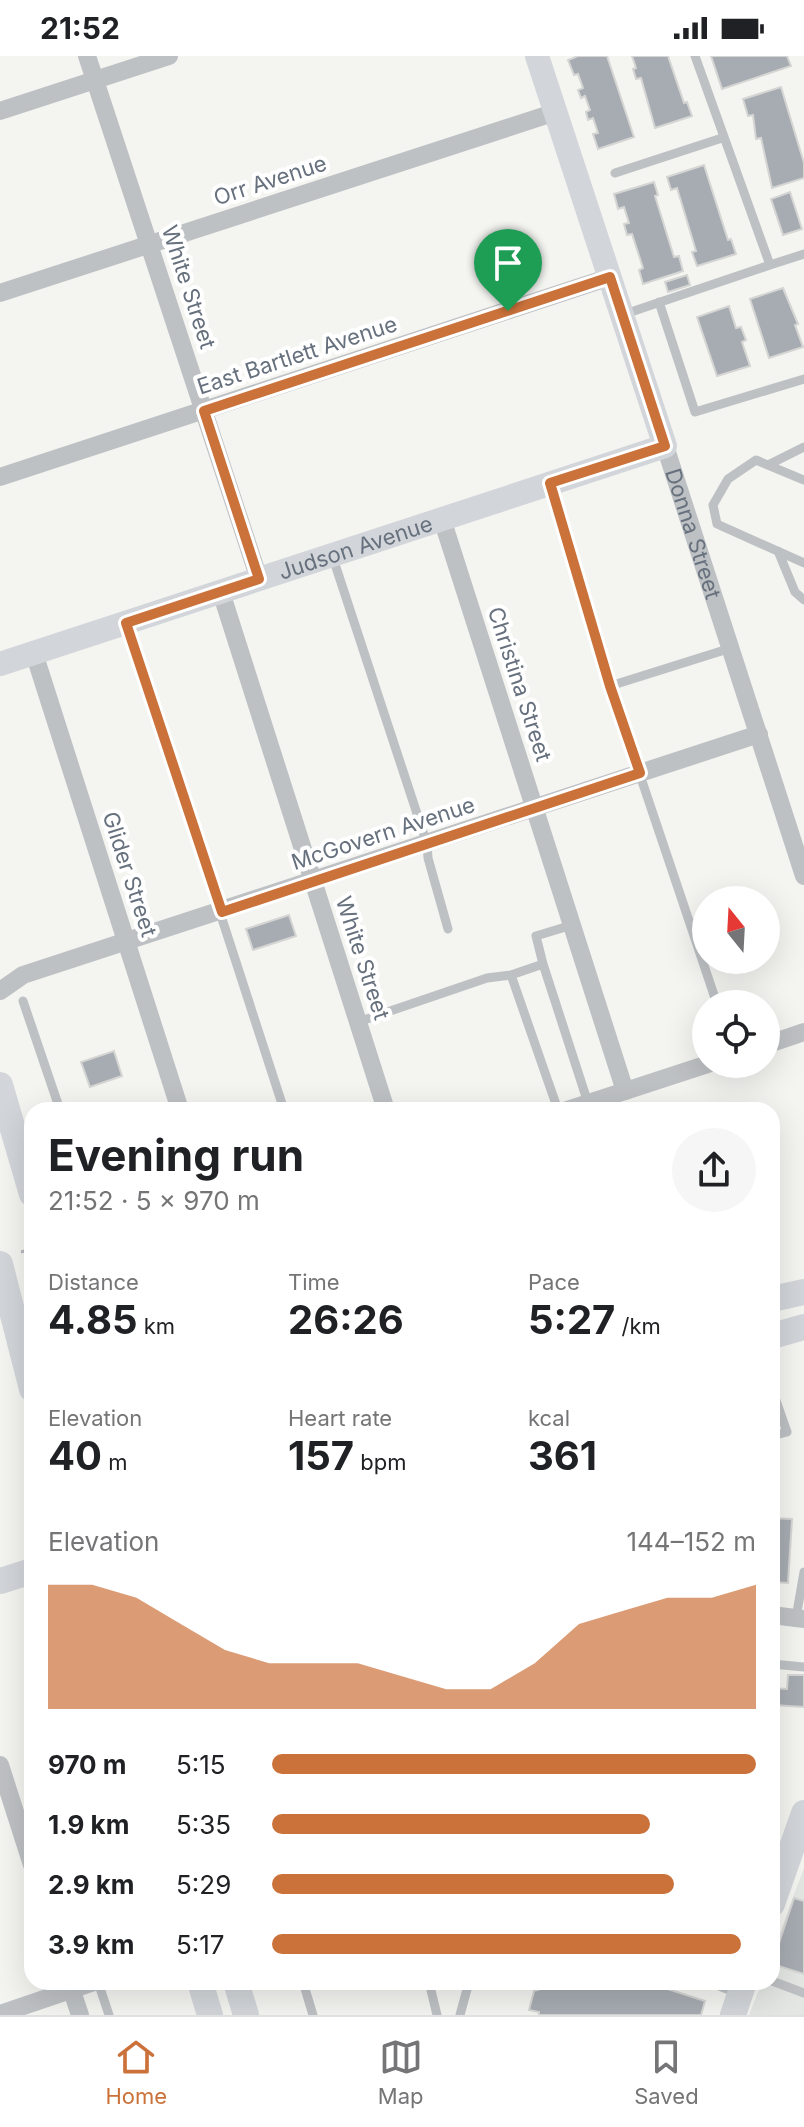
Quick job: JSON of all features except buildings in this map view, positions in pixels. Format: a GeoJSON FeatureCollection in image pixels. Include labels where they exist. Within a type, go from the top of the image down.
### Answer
{"type":"FeatureCollection","features":[{"type":"Feature","properties":{"kind":"main road"},"geometry":{"type":"LineString","coordinates":[[0,1085],[24,1167]]}},
{"type":"Feature","properties":{"kind":"main road"},"geometry":{"type":"LineString","coordinates":[[10,1258],[24,1349]]}},
{"type":"Feature","properties":{"kind":"main road"},"geometry":{"type":"LineString","coordinates":[[780,1297],[804,1292]]}},
{"type":"Feature","properties":{"kind":"main road"},"geometry":{"type":"LineString","coordinates":[[780,1334],[804,1327]]}},
{"type":"Feature","properties":{"kind":"main road"},"geometry":{"type":"LineString","coordinates":[[0,1581],[24,1574]]}},
{"type":"Feature","properties":{"kind":"main road"},"geometry":{"type":"LineString","coordinates":[[780,1873],[786,1850],[804,1813]]}},
{"type":"Feature","properties":{"kind":"main road"},"geometry":{"type":"LineString","coordinates":[[202,1990],[210,2015]]}},
{"type":"Feature","properties":{"kind":"main road"},"geometry":{"type":"LineString","coordinates":[[238,1990],[246,2015]]}},
{"type":"Feature","properties":{"kind":"street","name":"White Street"},"geometry":{"type":"LineString","coordinates":[[87,56],[259,579]]}},
{"type":"Feature","properties":{"kind":"street"},"geometry":{"type":"LineString","coordinates":[[0,111],[169,56]]}},
{"type":"Feature","properties":{"kind":"street","name":"Donna Street"},"geometry":{"type":"LineString","coordinates":[[537,56],[804,876]]}},
{"type":"Feature","properties":{"kind":"street","name":"Orr Avenue"},"geometry":{"type":"LineString","coordinates":[[0,293],[556,112]]}},
{"type":"Feature","properties":{"kind":"street","name":"East Bartlett Avenue"},"geometry":{"type":"LineString","coordinates":[[0,477],[610,277]]}},
{"type":"Feature","properties":{"kind":"street","name":"Judson Avenue"},"geometry":{"type":"LineString","coordinates":[[0,664],[665,446]]}},
{"type":"Feature","properties":{"kind":"street","name":"Christina Street"},"geometry":{"type":"LineString","coordinates":[[442,519],[625,1091]]}},
{"type":"Feature","properties":{"kind":"street","name":"White Street"},"geometry":{"type":"LineString","coordinates":[[221,592],[383,1102]]}},
{"type":"Feature","properties":{"kind":"street","name":"Glider Street"},"geometry":{"type":"LineString","coordinates":[[34,653],[177,1102]]}},
{"type":"Feature","properties":{"kind":"street","name":"McGovern Avenue"},"geometry":{"type":"LineString","coordinates":[[0,991],[23,975],[759,734]]}},
{"type":"Feature","properties":{"kind":"street","name":"McGovern Avenue"},"geometry":{"type":"LineString","coordinates":[[0,974],[23,975]]}},
{"type":"Feature","properties":{"kind":"street"},"geometry":{"type":"LineString","coordinates":[[780,1040],[804,1032]]}},
{"type":"Feature","properties":{"kind":"street"},"geometry":{"type":"LineString","coordinates":[[591,1102],[692,1069]]}},
{"type":"Feature","properties":{"kind":"street"},"geometry":{"type":"LineString","coordinates":[[780,1616],[800,1618]]}},
{"type":"Feature","properties":{"kind":"street"},"geometry":{"type":"LineString","coordinates":[[0,1765],[24,1840]]}},
{"type":"Feature","properties":{"kind":"street"},"geometry":{"type":"LineString","coordinates":[[0,2014],[60,1990]]}},
{"type":"Feature","properties":{"kind":"street"},"geometry":{"type":"LineString","coordinates":[[71,1990],[80,2015]]}},
{"type":"Feature","properties":{"kind":"lane"},"geometry":{"type":"LineString","coordinates":[[695,56],[770,265]]}},
{"type":"Feature","properties":{"kind":"lane"},"geometry":{"type":"LineString","coordinates":[[615,173],[722,138]]}},
{"type":"Feature","properties":{"kind":"lane"},"geometry":{"type":"LineString","coordinates":[[622,315],[804,254]]}},
{"type":"Feature","properties":{"kind":"lane"},"geometry":{"type":"LineString","coordinates":[[659,302],[695,412],[804,379]]}},
{"type":"Feature","properties":{"kind":"lane"},"geometry":{"type":"LineString","coordinates":[[768,465],[804,447]]}},
{"type":"Feature","properties":{"kind":"lane"},"geometry":{"type":"LineString","coordinates":[[804,480],[756,460],[728,479],[713,505],[717,524],[804,563]]}},
{"type":"Feature","properties":{"kind":"lane"},"geometry":{"type":"LineString","coordinates":[[550,483],[610,686],[712,990]]}},
{"type":"Feature","properties":{"kind":"lane"},"geometry":{"type":"LineString","coordinates":[[778,551],[795,592],[804,600]]}},
{"type":"Feature","properties":{"kind":"lane"},"geometry":{"type":"LineString","coordinates":[[332,555],[427,844],[448,929]]}},
{"type":"Feature","properties":{"kind":"lane"},"geometry":{"type":"LineString","coordinates":[[126,623],[281,1102]]}},
{"type":"Feature","properties":{"kind":"lane"},"geometry":{"type":"LineString","coordinates":[[610,686],[731,648]]}},
{"type":"Feature","properties":{"kind":"lane"},"geometry":{"type":"LineString","coordinates":[[572,925],[536,936],[588,1102]]}},
{"type":"Feature","properties":{"kind":"lane"},"geometry":{"type":"LineString","coordinates":[[358,1022],[487,978],[511,975],[543,964]]}},
{"type":"Feature","properties":{"kind":"lane"},"geometry":{"type":"LineString","coordinates":[[511,975],[555,1102]]}},
{"type":"Feature","properties":{"kind":"lane"},"geometry":{"type":"LineString","coordinates":[[23,1001],[57,1102]]}},
{"type":"Feature","properties":{"kind":"lane"},"geometry":{"type":"LineString","coordinates":[[780,1412],[787,1432],[780,1434]]}},
{"type":"Feature","properties":{"kind":"lane"},"geometry":{"type":"LineString","coordinates":[[800,1618],[804,1572]]}},
{"type":"Feature","properties":{"kind":"lane"},"geometry":{"type":"LineString","coordinates":[[780,1665],[804,1667]]}},
{"type":"Feature","properties":{"kind":"lane"},"geometry":{"type":"LineString","coordinates":[[780,1984],[804,1993]]}},
{"type":"Feature","properties":{"kind":"lane"},"geometry":{"type":"LineString","coordinates":[[99,1990],[109,2015]]}},
{"type":"Feature","properties":{"kind":"lane"},"geometry":{"type":"LineString","coordinates":[[305,1990],[313,2015]]}},
{"type":"Feature","properties":{"kind":"lane"},"geometry":{"type":"LineString","coordinates":[[431,1990],[437,2015]]}},
{"type":"Feature","properties":{"kind":"lane"},"geometry":{"type":"LineString","coordinates":[[460,2015],[467,1990]]}},
{"type":"Feature","properties":{"kind":"shaded area"},"geometry":{"type":"Polygon","coordinates":[[[804,1868],[804,2015],[749,2015],[759,1990],[780,1990],[780,1932],[804,1868]]]}},
{"type":"Feature","properties":{"kind":"route"},"geometry":{"type":"LineString","coordinates":[[610,277],[665,446],[550,483],[610,686],[640,773],[222,912],[126,623],[259,579],[204,411],[508,311],[610,277]]}}]}
